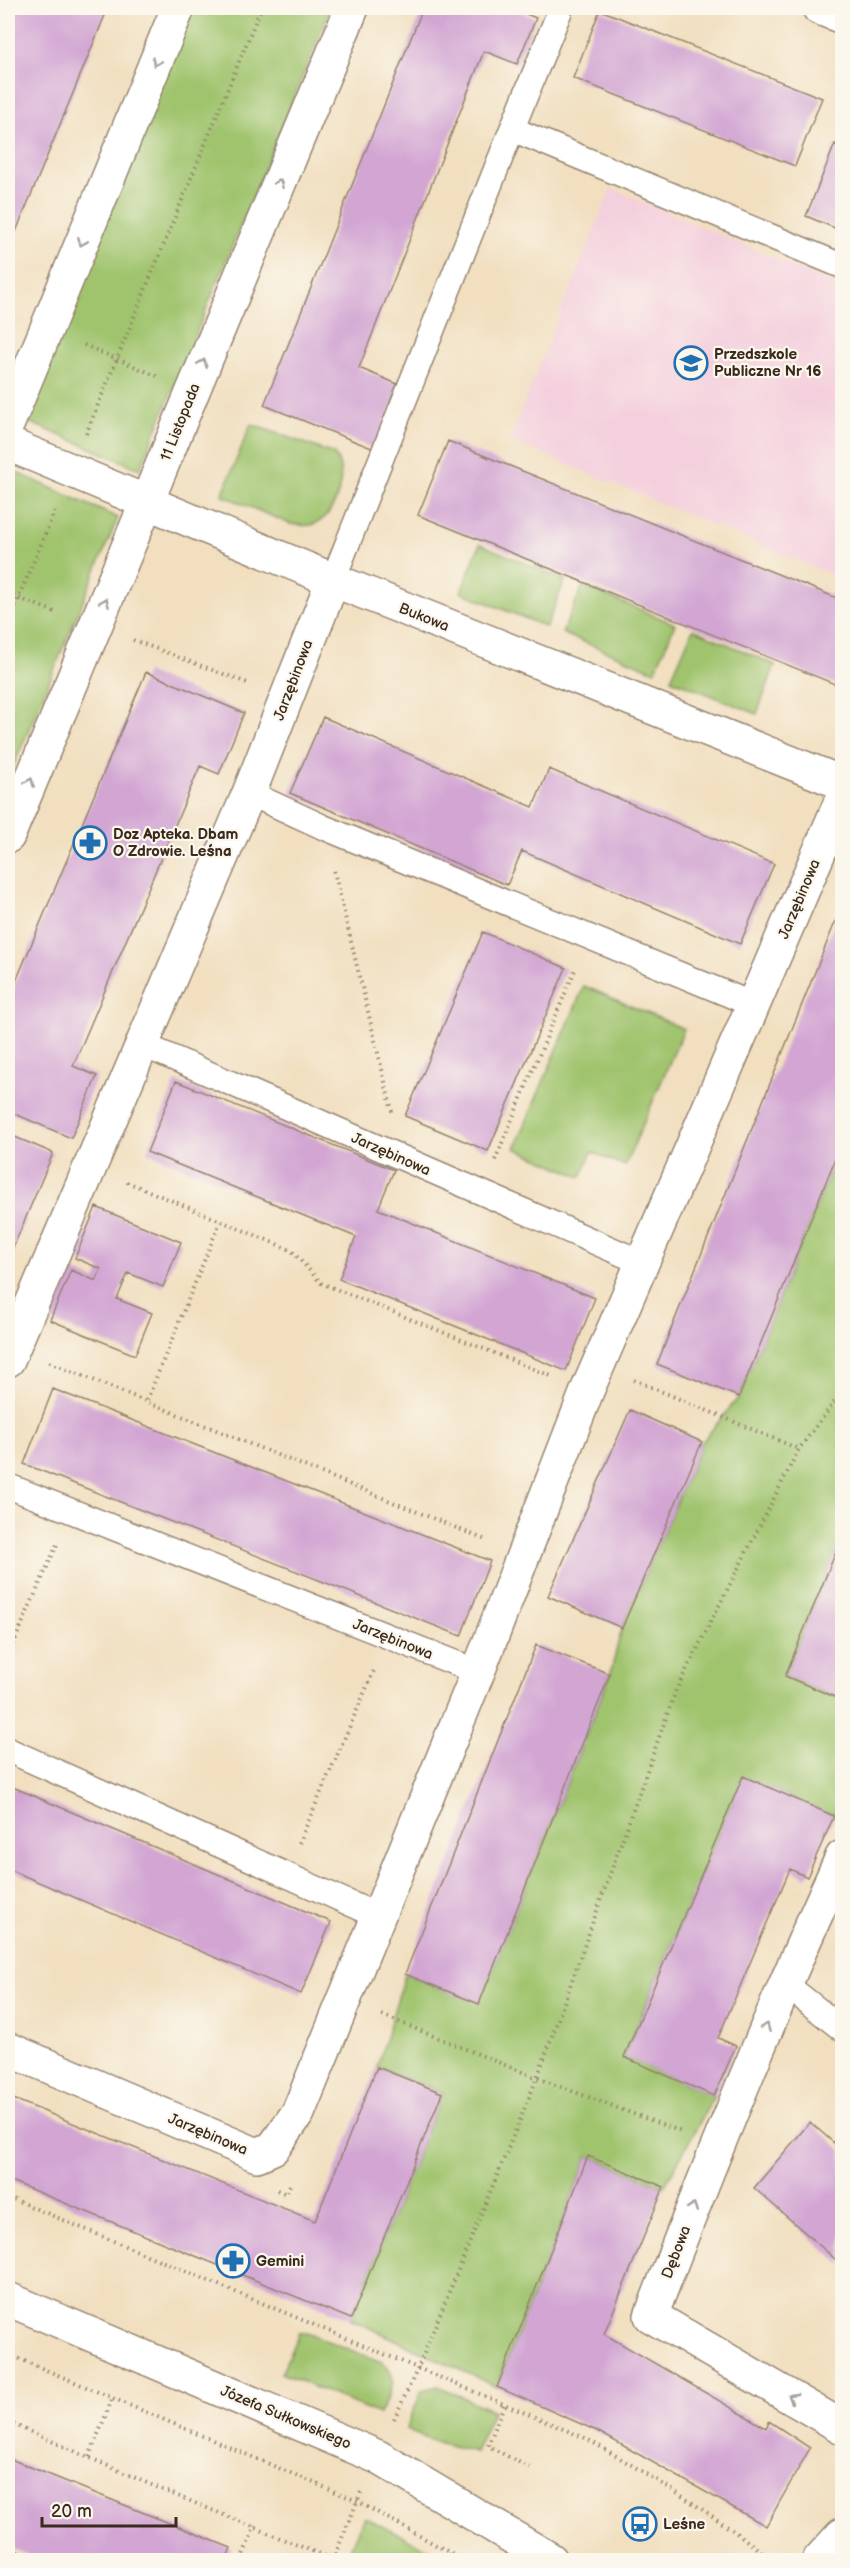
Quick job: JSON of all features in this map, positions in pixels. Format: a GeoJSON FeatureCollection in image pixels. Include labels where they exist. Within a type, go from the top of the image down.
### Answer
{"type":"FeatureCollection","features":[{"type":"Feature","properties":{"kind":"street"},"geometry":{"type":"LineString","coordinates":[[8,423],[178,8]]}},
{"type":"Feature","properties":{"kind":"street","name":"11 Listopada"},"geometry":{"type":"LineString","coordinates":[[8,836],[352,8]]}},
{"type":"Feature","properties":{"kind":"street"},"geometry":{"type":"LineString","coordinates":[[819,8],[843,17]]}},
{"type":"Feature","properties":{"kind":"street","name":"Bukowa"},"geometry":{"type":"LineString","coordinates":[[8,444],[333,580],[843,783]]}},
{"type":"Feature","properties":{"kind":"street","name":"Jarzębinowa"},"geometry":{"type":"LineString","coordinates":[[10,1354],[249,793],[333,580]]}},
{"type":"Feature","properties":{"kind":"street","name":"Jarzębinowa"},"geometry":{"type":"LineString","coordinates":[[8,2049],[257,2155],[273,2148],[298,2113],[478,1672],[593,1378],[843,799]]}},
{"type":"Feature","properties":{"kind":"street","name":"Dębowa"},"geometry":{"type":"LineString","coordinates":[[843,1857],[784,1983],[717,2145],[651,2316],[843,2427]]}},
{"type":"Feature","properties":{"kind":"street","name":"Józefa Sułkowskiego"},"geometry":{"type":"LineString","coordinates":[[8,2299],[378,2457],[551,2560]]}},
{"type":"Feature","properties":{"kind":"street"},"geometry":{"type":"LineString","coordinates":[[819,2560],[843,2535]]}},
{"type":"Feature","properties":{"kind":"lane"},"geometry":{"type":"LineString","coordinates":[[333,580],[561,8]]}},
{"type":"Feature","properties":{"kind":"lane"},"geometry":{"type":"LineString","coordinates":[[513,129],[843,266]]}},
{"type":"Feature","properties":{"kind":"lane"},"geometry":{"type":"LineString","coordinates":[[249,793],[323,827],[754,1005]]}},
{"type":"Feature","properties":{"kind":"lane","name":"Jarzębinowa"},"geometry":{"type":"LineString","coordinates":[[141,1044],[643,1263]]}},
{"type":"Feature","properties":{"kind":"lane","name":"Jarzębinowa"},"geometry":{"type":"LineString","coordinates":[[8,1486],[478,1672]]}},
{"type":"Feature","properties":{"kind":"lane"},"geometry":{"type":"LineString","coordinates":[[8,1750],[378,1916]]}},
{"type":"Feature","properties":{"kind":"lane"},"geometry":{"type":"LineString","coordinates":[[784,1983],[843,2029]]}},
{"type":"Feature","properties":{"kind":"path"},"geometry":{"type":"LineString","coordinates":[[8,623],[261,8]]}},
{"type":"Feature","properties":{"kind":"path"},"geometry":{"type":"LineString","coordinates":[[46,329],[192,391]]}},
{"type":"Feature","properties":{"kind":"path"},"geometry":{"type":"LineString","coordinates":[[133,640],[251,684]]}},
{"type":"Feature","properties":{"kind":"path"},"geometry":{"type":"LineString","coordinates":[[323,827],[403,1159]]}},
{"type":"Feature","properties":{"kind":"path"},"geometry":{"type":"LineString","coordinates":[[480,1193],[589,937]]}},
{"type":"Feature","properties":{"kind":"path"},"geometry":{"type":"LineString","coordinates":[[90,1167],[291,1250],[321,1283],[799,1449]]}},
{"type":"Feature","properties":{"kind":"path"},"geometry":{"type":"LineString","coordinates":[[147,1400],[220,1222]]}},
{"type":"Feature","properties":{"kind":"path"},"geometry":{"type":"LineString","coordinates":[[10,1354],[147,1400],[523,1556]]}},
{"type":"Feature","properties":{"kind":"path"},"geometry":{"type":"LineString","coordinates":[[396,2413],[418,2368],[537,2078],[676,1690],[799,1449],[843,1392]]}},
{"type":"Feature","properties":{"kind":"path"},"geometry":{"type":"LineString","coordinates":[[8,1656],[71,1511]]}},
{"type":"Feature","properties":{"kind":"path"},"geometry":{"type":"LineString","coordinates":[[285,1874],[388,1637]]}},
{"type":"Feature","properties":{"kind":"path"},"geometry":{"type":"LineString","coordinates":[[345,2000],[537,2078],[717,2145]]}},
{"type":"Feature","properties":{"kind":"path"},"geometry":{"type":"LineString","coordinates":[[8,2197],[585,2438],[741,2535],[772,2560]]}},
{"type":"Feature","properties":{"kind":"path"},"geometry":{"type":"LineString","coordinates":[[8,2355],[357,2501],[463,2560]]}},
{"type":"Feature","properties":{"kind":"path"},"geometry":{"type":"LineString","coordinates":[[88,2457],[113,2397]]}},
{"type":"Feature","properties":{"kind":"path"},"geometry":{"type":"LineString","coordinates":[[504,2405],[488,2446],[530,2468]]}},
{"type":"Feature","properties":{"kind":"path"},"geometry":{"type":"LineString","coordinates":[[8,2422],[333,2560],[357,2501]]}},
{"type":"Feature","properties":{"kind":"path"},"geometry":{"type":"LineString","coordinates":[[242,2560],[255,2526]]}},
{"type":"Feature","properties":{"kind":"path"},"geometry":{"type":"LineString","coordinates":[[446,2560],[450,2553]]}},
{"type":"Feature","properties":{"kind":"path"},"geometry":{"type":"LineString","coordinates":[[8,2557],[16,2560]]}},
{"type":"Feature","properties":{"kind":"shaded area","name":"Przedszkole Publiczne Nr 16"},"geometry":{"type":"Polygon","coordinates":[[[611,188],[842,287],[842,579],[509,440],[611,188]]]}},
{"type":"Feature","properties":{"kind":"green space"},"geometry":{"type":"Polygon","coordinates":[[[191,8],[331,8],[140,469],[24,420],[191,8]]]}},
{"type":"Feature","properties":{"kind":"green space"},"geometry":{"type":"Polygon","coordinates":[[[251,424],[334,454],[340,471],[338,493],[329,512],[322,519],[314,524],[302,526],[290,524],[222,495],[251,424]]]}},
{"type":"Feature","properties":{"kind":"green space"},"geometry":{"type":"Polygon","coordinates":[[[9,469],[118,518],[8,779],[8,472],[9,469]]]}},
{"type":"Feature","properties":{"kind":"green space"},"geometry":{"type":"Polygon","coordinates":[[[480,544],[565,580],[546,627],[461,592],[480,544]]]}},
{"type":"Feature","properties":{"kind":"green space"},"geometry":{"type":"Polygon","coordinates":[[[583,586],[675,624],[655,671],[562,633],[583,586]]]}},
{"type":"Feature","properties":{"kind":"green space"},"geometry":{"type":"Polygon","coordinates":[[[693,629],[775,665],[757,714],[671,679],[693,629]]]}},
{"type":"Feature","properties":{"kind":"green space"},"geometry":{"type":"Polygon","coordinates":[[[584,986],[684,1029],[625,1166],[592,1152],[581,1177],[515,1148],[584,986]]]}},
{"type":"Feature","properties":{"kind":"green space"},"geometry":{"type":"Polygon","coordinates":[[[842,1142],[842,1537],[785,1676],[842,1700],[842,1793],[834,1816],[743,1777],[624,2056],[714,2096],[664,2187],[588,2156],[497,2387],[351,2319],[442,2093],[377,2067],[405,1974],[479,2003],[610,1675],[622,1628],[702,1442],[739,1397],[842,1142]]]}},
{"type":"Feature","properties":{"kind":"green space"},"geometry":{"type":"Polygon","coordinates":[[[299,2333],[307,2333],[384,2363],[393,2381],[392,2388],[379,2414],[281,2373],[299,2333]]]}},
{"type":"Feature","properties":{"kind":"green space"},"geometry":{"type":"Polygon","coordinates":[[[438,2386],[493,2411],[475,2452],[434,2441],[406,2429],[422,2390],[438,2386]]]}},
{"type":"Feature","properties":{"kind":"green space"},"geometry":{"type":"Polygon","coordinates":[[[365,2517],[440,2555],[437,2560],[365,2560],[350,2547],[365,2517]]]}},
{"type":"Feature","properties":{"kind":"building"},"geometry":{"type":"Polygon","coordinates":[[[16,8],[108,8],[8,251],[8,27],[16,8]]]}},
{"type":"Feature","properties":{"kind":"building"},"geometry":{"type":"Polygon","coordinates":[[[423,8],[511,8],[536,18],[517,64],[484,51],[359,368],[400,385],[374,449],[264,405],[423,8]]]}},
{"type":"Feature","properties":{"kind":"building"},"geometry":{"type":"Polygon","coordinates":[[[600,10],[822,98],[795,166],[573,78],[600,10]]]}},
{"type":"Feature","properties":{"kind":"building"},"geometry":{"type":"Polygon","coordinates":[[[835,144],[842,147],[842,231],[806,216],[835,144]]]}},
{"type":"Feature","properties":{"kind":"building"},"geometry":{"type":"Polygon","coordinates":[[[448,441],[842,600],[842,687],[418,515],[448,441]]]}},
{"type":"Feature","properties":{"kind":"building"},"geometry":{"type":"Polygon","coordinates":[[[146,672],[244,713],[219,774],[200,766],[73,1066],[97,1076],[71,1138],[8,1111],[8,1000],[146,672]]]}},
{"type":"Feature","properties":{"kind":"building"},"geometry":{"type":"Polygon","coordinates":[[[323,717],[533,807],[549,769],[774,864],[740,944],[522,851],[507,885],[290,793],[323,717]]]}},
{"type":"Feature","properties":{"kind":"building"},"geometry":{"type":"Polygon","coordinates":[[[838,915],[842,917],[842,1142],[739,1397],[657,1364],[838,915]]]}},
{"type":"Feature","properties":{"kind":"building"},"geometry":{"type":"Polygon","coordinates":[[[483,932],[566,968],[488,1151],[405,1116],[483,932]]]}},
{"type":"Feature","properties":{"kind":"building"},"geometry":{"type":"Polygon","coordinates":[[[176,1081],[394,1170],[378,1209],[595,1298],[566,1371],[339,1279],[356,1237],[147,1152],[176,1081]]]}},
{"type":"Feature","properties":{"kind":"building"},"geometry":{"type":"Polygon","coordinates":[[[8,1134],[53,1153],[8,1260],[8,1134]]]}},
{"type":"Feature","properties":{"kind":"building"},"geometry":{"type":"Polygon","coordinates":[[[96,1207],[181,1242],[163,1287],[128,1273],[117,1299],[152,1313],[135,1355],[50,1320],[71,1270],[96,1281],[101,1269],[75,1258],[96,1207]]]}},
{"type":"Feature","properties":{"kind":"building"},"geometry":{"type":"Polygon","coordinates":[[[53,1389],[490,1561],[461,1636],[24,1464],[53,1389]]]}},
{"type":"Feature","properties":{"kind":"building"},"geometry":{"type":"Polygon","coordinates":[[[630,1410],[702,1442],[622,1628],[548,1596],[630,1410]]]}},
{"type":"Feature","properties":{"kind":"building"},"geometry":{"type":"Polygon","coordinates":[[[842,1537],[842,1700],[785,1676],[842,1537]]]}},
{"type":"Feature","properties":{"kind":"building"},"geometry":{"type":"Polygon","coordinates":[[[536,1645],[610,1674],[479,2004],[405,1974],[536,1645]]]}},
{"type":"Feature","properties":{"kind":"building"},"geometry":{"type":"Polygon","coordinates":[[[743,1776],[834,1816],[807,1877],[790,1869],[718,2038],[736,2046],[714,2096],[624,2057],[743,1776]]]}},
{"type":"Feature","properties":{"kind":"building"},"geometry":{"type":"Polygon","coordinates":[[[8,1785],[331,1922],[301,1994],[8,1869],[8,1785]]]}},
{"type":"Feature","properties":{"kind":"building"},"geometry":{"type":"Polygon","coordinates":[[[377,2067],[442,2093],[351,2319],[8,2180],[8,2106],[11,2098],[315,2221],[377,2067]]]}},
{"type":"Feature","properties":{"kind":"building"},"geometry":{"type":"Polygon","coordinates":[[[810,2122],[842,2150],[842,2265],[754,2188],[810,2122]]]}},
{"type":"Feature","properties":{"kind":"building"},"geometry":{"type":"Polygon","coordinates":[[[588,2156],[664,2187],[604,2334],[766,2428],[769,2421],[810,2448],[766,2526],[597,2431],[497,2387],[588,2156]]]}},
{"type":"Feature","properties":{"kind":"building"},"geometry":{"type":"Polygon","coordinates":[[[8,2458],[231,2548],[226,2560],[40,2560],[8,2547],[8,2458]]]}},
{"type":"Feature","properties":{"kind":"place","name":"Przedszkole Publiczne Nr 16"},"geometry":{"type":"Point","coordinates":[691,363]}},
{"type":"Feature","properties":{"kind":"place","name":"Doz Apteka. Dbam O Zdrowie. Leśna"},"geometry":{"type":"Point","coordinates":[90,843]}},
{"type":"Feature","properties":{"kind":"place","name":"Gemini"},"geometry":{"type":"Point","coordinates":[233,2261]}},
{"type":"Feature","properties":{"kind":"place","name":"Leśne"},"geometry":{"type":"Point","coordinates":[640,2524]}}]}
